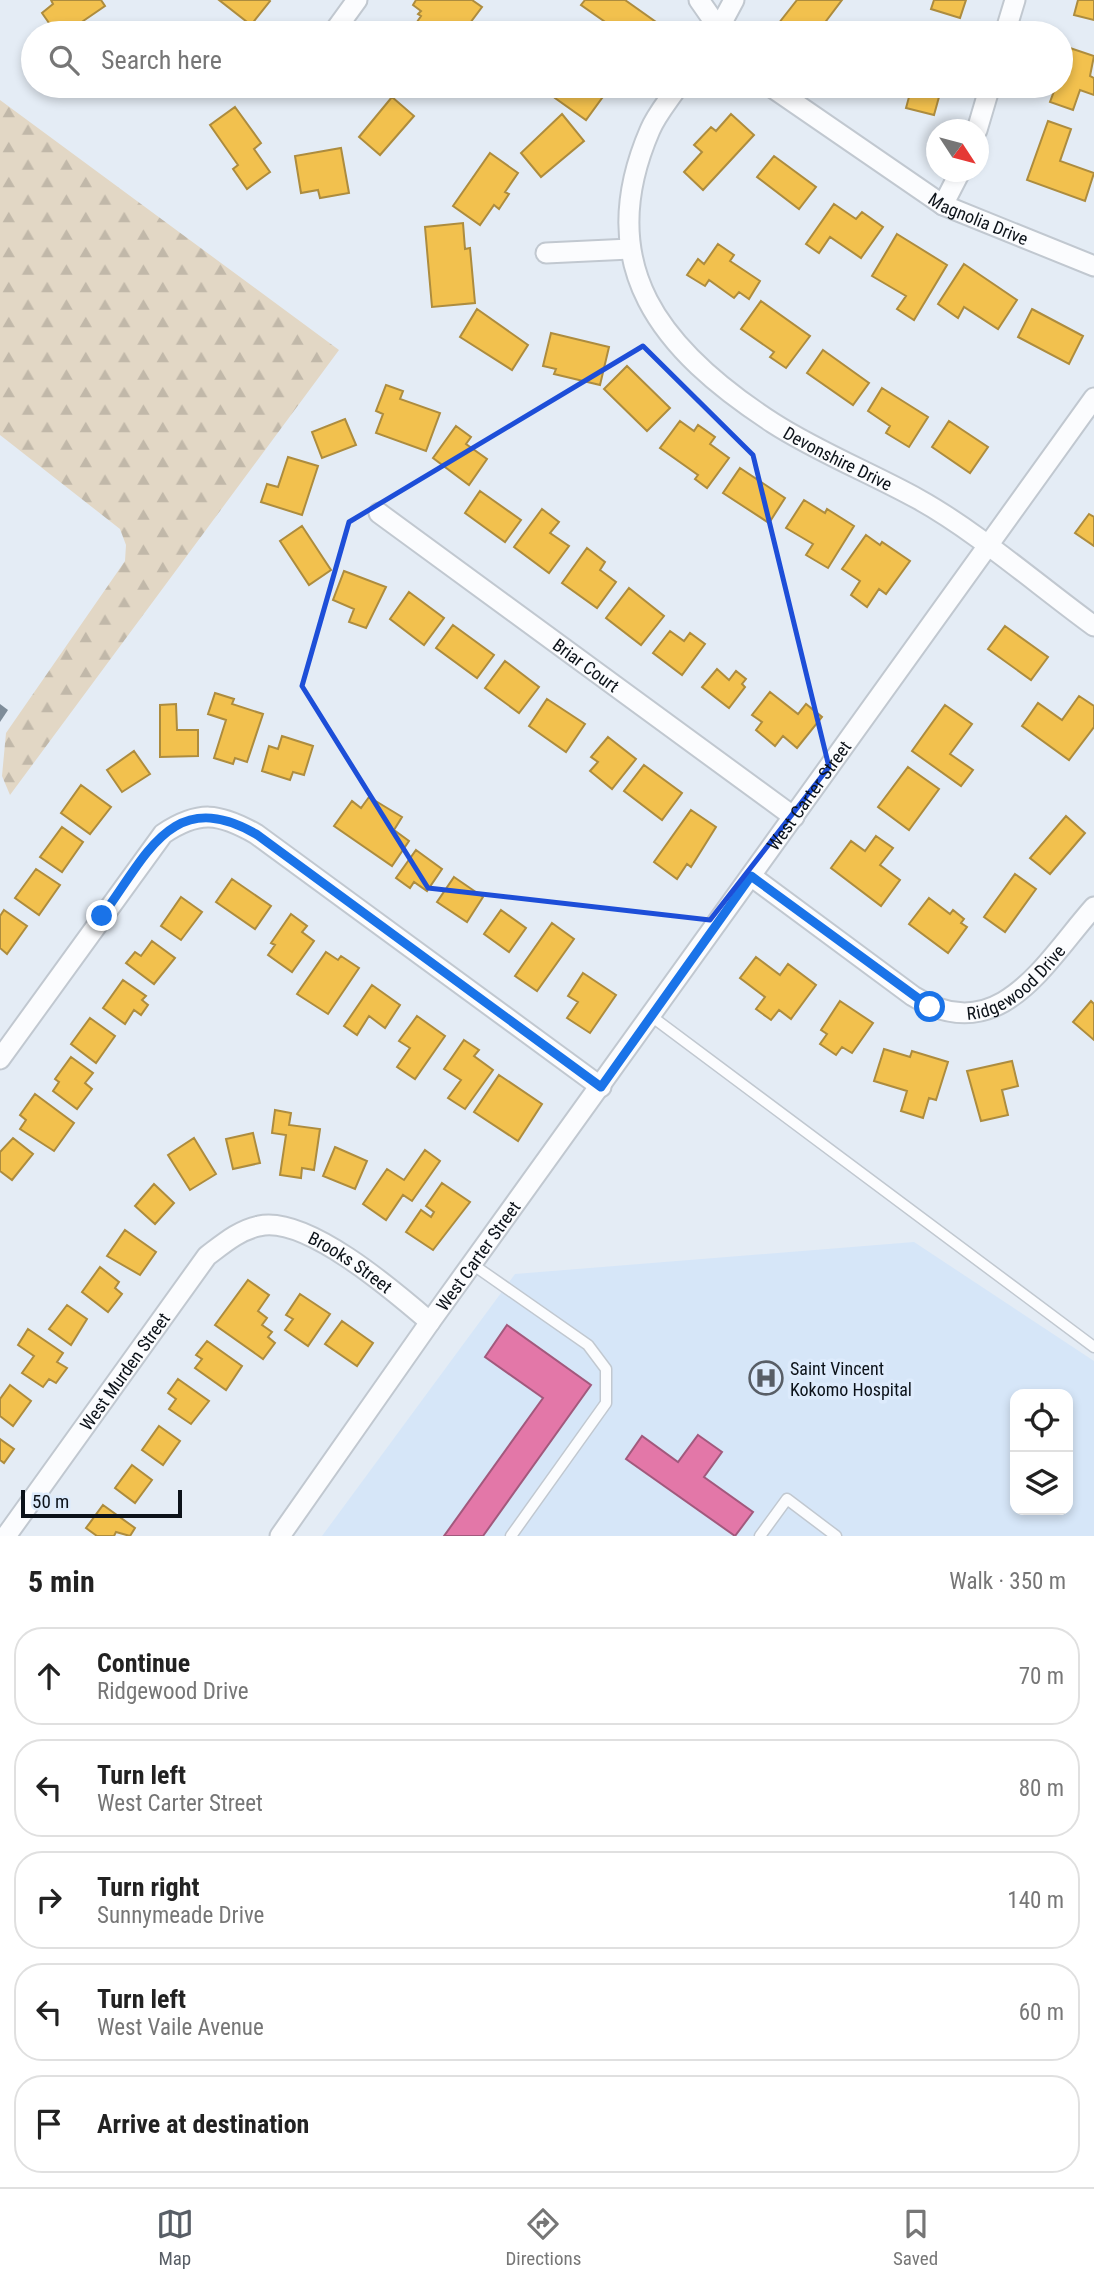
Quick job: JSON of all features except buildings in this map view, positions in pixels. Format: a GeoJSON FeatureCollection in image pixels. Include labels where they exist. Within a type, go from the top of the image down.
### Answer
{"type":"FeatureCollection","features":[{"type":"Feature","properties":{"kind":"street"},"geometry":{"type":"LineString","coordinates":[[342,21],[357,0]]}},
{"type":"Feature","properties":{"kind":"street"},"geometry":{"type":"LineString","coordinates":[[699,0],[713,21]]}},
{"type":"Feature","properties":{"kind":"street"},"geometry":{"type":"LineString","coordinates":[[725,21],[734,0]]}},
{"type":"Feature","properties":{"kind":"street"},"geometry":{"type":"LineString","coordinates":[[1009,21],[1015,0]]}},
{"type":"Feature","properties":{"kind":"street","name":"Devonshire Drive"},"geometry":{"type":"LineString","coordinates":[[670,98],[650,128],[633,176],[627,211],[630,249],[638,280],[652,310],[669,336],[711,378],[774,424],[921,500],[1094,626]]}},
{"type":"Feature","properties":{"kind":"street","name":"Magnolia Drive"},"geometry":{"type":"LineString","coordinates":[[787,98],[943,205],[1094,266]]}},
{"type":"Feature","properties":{"kind":"street"},"geometry":{"type":"LineString","coordinates":[[980,119],[986,98]]}},
{"type":"Feature","properties":{"kind":"street"},"geometry":{"type":"LineString","coordinates":[[943,205],[955,182]]}},
{"type":"Feature","properties":{"kind":"street"},"geometry":{"type":"LineString","coordinates":[[546,253],[630,249]]}},
{"type":"Feature","properties":{"kind":"street","name":"West Carter Street"},"geometry":{"type":"LineString","coordinates":[[280,1536],[430,1322],[1094,398]]}},
{"type":"Feature","properties":{"kind":"street","name":"Briar Court"},"geometry":{"type":"LineString","coordinates":[[379,513],[794,817]]}},
{"type":"Feature","properties":{"kind":"street"},"geometry":{"type":"LineString","coordinates":[[0,1059],[163,834],[182,821],[203,815],[234,821],[256,834],[601,1087]]}},
{"type":"Feature","properties":{"kind":"street","name":"Ridgewood Drive"},"geometry":{"type":"LineString","coordinates":[[751,876],[913,996],[930,1007],[956,1011],[975,1012],[1004,1005],[1086,930],[1094,907]]}},
{"type":"Feature","properties":{"kind":"street","name":"Brooks Street"},"geometry":{"type":"LineString","coordinates":[[260,1225],[282,1225],[318,1238],[430,1322]]}},
{"type":"Feature","properties":{"kind":"street","name":"West Murden Street"},"geometry":{"type":"LineString","coordinates":[[6,1536],[207,1256],[242,1231],[260,1225]]}},
{"type":"Feature","properties":{"kind":"lane"},"geometry":{"type":"LineString","coordinates":[[651,1016],[1094,1347]]}},
{"type":"Feature","properties":{"kind":"lane"},"geometry":{"type":"LineString","coordinates":[[472,1264],[588,1345],[606,1369],[606,1403],[511,1536]]}},
{"type":"Feature","properties":{"kind":"lane"},"geometry":{"type":"LineString","coordinates":[[760,1536],[787,1499],[836,1536]]}},
{"type":"Feature","properties":{"kind":"highlighted area"},"geometry":{"type":"Polygon","coordinates":[[[643,346],[753,455],[829,767],[710,920],[428,888],[302,686],[349,522],[643,346]]]}},
{"type":"Feature","properties":{"kind":"shaded area","name":"Saint Vincent Kokomo Hospital"},"geometry":{"type":"Polygon","coordinates":[[[914,1242],[1094,1361],[1094,1536],[322,1536],[515,1274],[914,1242]]]}},
{"type":"Feature","properties":{"kind":"green space"},"geometry":{"type":"Polygon","coordinates":[[[0,100],[339,350],[10,795],[2,776],[6,733],[125,561],[126,545],[120,529],[0,435],[0,100]]]}},
{"type":"Feature","properties":{"kind":"place","name":"Saint Vincent Kokomo Hospital"},"geometry":{"type":"Point","coordinates":[766,1378]}},
{"type":"Feature","properties":{"kind":"route"},"geometry":{"type":"LineString","coordinates":[[102,916],[163,834],[182,821],[203,815],[234,821],[256,834],[601,1087],[751,876],[930,1007]]}}]}
